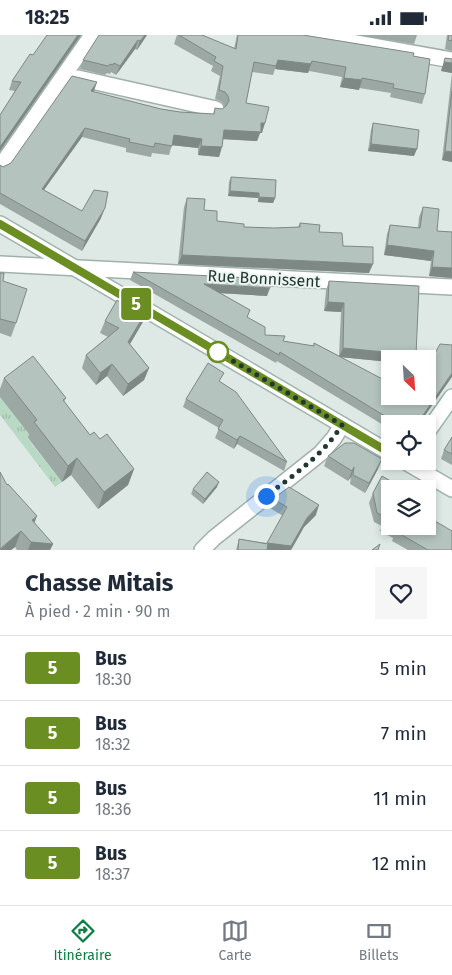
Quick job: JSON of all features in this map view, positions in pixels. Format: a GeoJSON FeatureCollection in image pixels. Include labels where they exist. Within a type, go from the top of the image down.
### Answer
{"type":"FeatureCollection","features":[{"type":"Feature","properties":{"kind":"street"},"geometry":{"type":"LineString","coordinates":[[0,167],[92,35]]}},
{"type":"Feature","properties":{"kind":"street"},"geometry":{"type":"LineString","coordinates":[[300,35],[452,60]]}},
{"type":"Feature","properties":{"kind":"street"},"geometry":{"type":"LineString","coordinates":[[64,75],[216,109]]}},
{"type":"Feature","properties":{"kind":"street"},"geometry":{"type":"LineString","coordinates":[[0,224],[381,448]]}},
{"type":"Feature","properties":{"kind":"street","name":"Rue Bonnissent"},"geometry":{"type":"LineString","coordinates":[[0,264],[452,287]]}},
{"type":"Feature","properties":{"kind":"street"},"geometry":{"type":"LineString","coordinates":[[436,420],[452,397]]}},
{"type":"Feature","properties":{"kind":"street"},"geometry":{"type":"LineString","coordinates":[[202,550],[214,538],[321,453],[342,425]]}},
{"type":"Feature","properties":{"kind":"street"},"geometry":{"type":"LineString","coordinates":[[420,470],[452,489]]}},
{"type":"Feature","properties":{"kind":"green space"},"geometry":{"type":"Polygon","coordinates":[[[0,397],[31,436],[28,439],[62,482],[55,487],[0,415],[0,397]]]}},
{"type":"Feature","properties":{"kind":"building"},"geometry":{"type":"Polygon","coordinates":[[[47,35],[78,35],[0,147],[0,115],[21,82],[12,81],[30,54],[33,55],[47,35]]]}},
{"type":"Feature","properties":{"kind":"building"},"geometry":{"type":"Polygon","coordinates":[[[99,35],[145,35],[140,41],[138,40],[120,66],[114,63],[108,66],[83,60],[99,35]]]}},
{"type":"Feature","properties":{"kind":"building"},"geometry":{"type":"Polygon","coordinates":[[[179,35],[202,35],[236,49],[238,35],[303,35],[414,53],[413,56],[430,59],[425,94],[393,88],[394,84],[362,78],[362,80],[344,78],[346,67],[312,61],[311,64],[278,60],[276,66],[254,62],[246,103],[269,107],[265,123],[261,123],[261,132],[224,130],[222,147],[201,146],[202,139],[174,135],[172,146],[155,143],[154,147],[129,142],[130,139],[85,128],[42,189],[82,211],[94,190],[108,192],[105,208],[85,241],[0,193],[0,165],[3,167],[11,163],[72,76],[97,82],[91,91],[161,109],[214,114],[215,108],[222,109],[226,106],[229,101],[228,96],[225,92],[219,90],[223,66],[214,61],[216,57],[179,35]]]}},
{"type":"Feature","properties":{"kind":"building"},"geometry":{"type":"Polygon","coordinates":[[[449,35],[452,35],[452,41],[448,40],[449,35]]]}},
{"type":"Feature","properties":{"kind":"building"},"geometry":{"type":"Polygon","coordinates":[[[445,58],[452,59],[452,63],[444,62],[445,58]]]}},
{"type":"Feature","properties":{"kind":"building"},"geometry":{"type":"Polygon","coordinates":[[[452,91],[452,152],[445,151],[452,91]]]}},
{"type":"Feature","properties":{"kind":"building"},"geometry":{"type":"Polygon","coordinates":[[[373,123],[419,130],[417,149],[371,144],[373,123]]]}},
{"type":"Feature","properties":{"kind":"building"},"geometry":{"type":"Polygon","coordinates":[[[231,177],[276,180],[275,198],[259,197],[259,193],[230,191],[231,177]]]}},
{"type":"Feature","properties":{"kind":"building"},"geometry":{"type":"Polygon","coordinates":[[[187,198],[205,199],[204,210],[217,211],[217,221],[244,224],[244,227],[300,227],[300,223],[320,225],[319,232],[342,233],[343,246],[373,247],[373,264],[182,255],[187,198]]]}},
{"type":"Feature","properties":{"kind":"building"},"geometry":{"type":"Polygon","coordinates":[[[423,207],[439,209],[437,231],[452,232],[452,268],[432,267],[434,251],[387,245],[390,225],[420,228],[423,207]]]}},
{"type":"Feature","properties":{"kind":"building"},"geometry":{"type":"Polygon","coordinates":[[[133,272],[271,279],[270,288],[204,284],[250,310],[247,317],[265,327],[265,335],[285,336],[283,341],[314,346],[314,343],[381,378],[381,405],[430,405],[423,415],[383,415],[280,352],[279,355],[133,272]]]}},
{"type":"Feature","properties":{"kind":"building"},"geometry":{"type":"Polygon","coordinates":[[[0,273],[4,273],[3,281],[27,289],[16,323],[0,319],[0,273]]]}},
{"type":"Feature","properties":{"kind":"building"},"geometry":{"type":"Polygon","coordinates":[[[329,281],[419,286],[416,350],[381,350],[381,352],[343,348],[344,303],[328,302],[329,281]]]}},
{"type":"Feature","properties":{"kind":"building"},"geometry":{"type":"Polygon","coordinates":[[[117,300],[138,313],[146,306],[149,307],[128,342],[149,368],[128,384],[112,364],[100,373],[86,355],[119,328],[105,321],[117,300]]]}},
{"type":"Feature","properties":{"kind":"building"},"geometry":{"type":"Polygon","coordinates":[[[440,344],[452,345],[452,373],[436,396],[436,351],[440,344]]]}},
{"type":"Feature","properties":{"kind":"building"},"geometry":{"type":"Polygon","coordinates":[[[33,356],[66,398],[63,400],[90,435],[94,432],[100,439],[107,434],[134,469],[104,492],[77,458],[68,466],[34,422],[37,420],[4,378],[33,356]]]}},
{"type":"Feature","properties":{"kind":"building"},"geometry":{"type":"Polygon","coordinates":[[[208,363],[224,373],[219,381],[236,392],[287,462],[240,436],[237,440],[218,429],[223,420],[186,399],[208,363]]]}},
{"type":"Feature","properties":{"kind":"building"},"geometry":{"type":"Polygon","coordinates":[[[452,437],[452,454],[444,450],[452,437]]]}},
{"type":"Feature","properties":{"kind":"building"},"geometry":{"type":"Polygon","coordinates":[[[345,443],[354,443],[381,458],[381,461],[369,483],[353,475],[354,467],[352,471],[328,456],[345,443]]]}},
{"type":"Feature","properties":{"kind":"building"},"geometry":{"type":"Polygon","coordinates":[[[0,472],[7,485],[37,516],[32,520],[53,544],[31,542],[21,531],[0,549],[0,472]]]}},
{"type":"Feature","properties":{"kind":"building"},"geometry":{"type":"Polygon","coordinates":[[[207,472],[219,482],[205,499],[193,489],[207,472]]]}},
{"type":"Feature","properties":{"kind":"building"},"geometry":{"type":"Polygon","coordinates":[[[382,476],[389,480],[381,480],[381,515],[377,513],[373,493],[382,476]]]}},
{"type":"Feature","properties":{"kind":"building"},"geometry":{"type":"Polygon","coordinates":[[[289,487],[319,505],[307,518],[291,546],[267,543],[287,507],[273,499],[289,487]]]}},
{"type":"Feature","properties":{"kind":"building"},"geometry":{"type":"Polygon","coordinates":[[[436,522],[452,531],[452,550],[428,550],[402,535],[436,535],[436,522]]]}},
{"type":"Feature","properties":{"kind":"building"},"geometry":{"type":"Polygon","coordinates":[[[239,539],[268,544],[267,550],[238,550],[239,539]]]}},
{"type":"Feature","properties":{"kind":"building"},"geometry":{"type":"Polygon","coordinates":[[[380,544],[378,550],[372,550],[380,544]]]}},
{"type":"Feature","properties":{"kind":"bus line","name":"5"},"geometry":{"type":"LineString","coordinates":[[0,224],[381,448]]}},
{"type":"Feature","properties":{"kind":"route"},"geometry":{"type":"LineString","coordinates":[[218,352],[342,425],[321,453],[266,496]]}}]}
